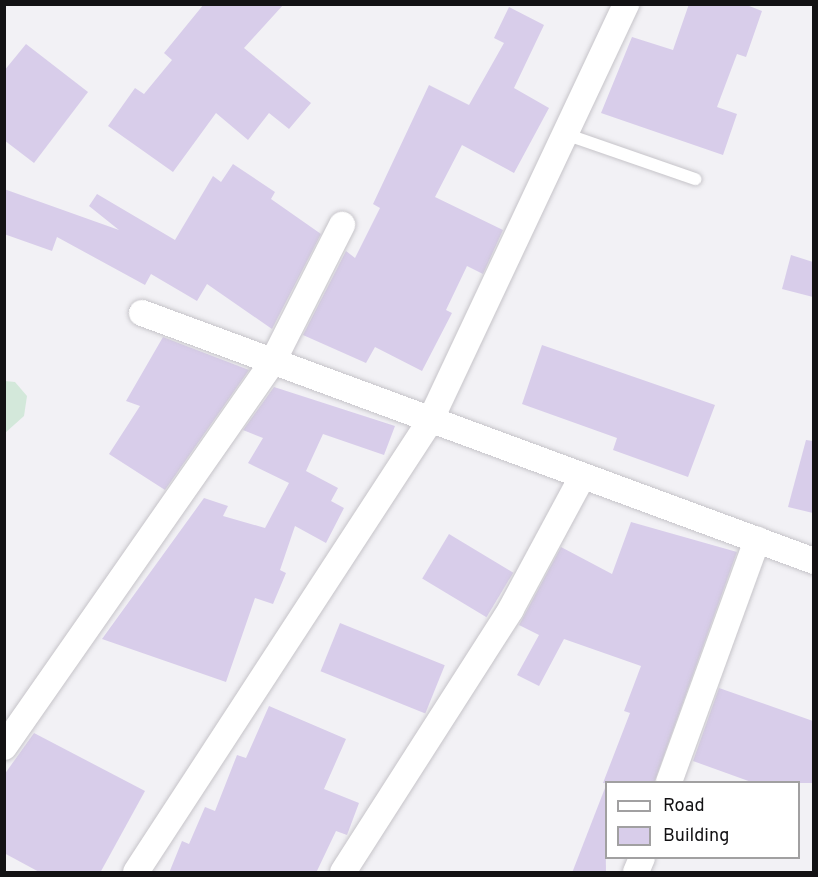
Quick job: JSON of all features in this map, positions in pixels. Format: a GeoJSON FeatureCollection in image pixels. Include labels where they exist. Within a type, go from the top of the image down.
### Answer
{"type":"FeatureCollection","features":[{"type":"Feature","properties":{"kind":"street"},"geometry":{"type":"LineString","coordinates":[[136,873],[430,421],[626,4]]}},
{"type":"Feature","properties":{"kind":"street"},"geometry":{"type":"LineString","coordinates":[[4,747],[272,363],[342,225]]}},
{"type":"Feature","properties":{"kind":"street"},"geometry":{"type":"LineString","coordinates":[[142,313],[272,363],[813,561]]}},
{"type":"Feature","properties":{"kind":"street"},"geometry":{"type":"LineString","coordinates":[[343,873],[511,609],[582,477]]}},
{"type":"Feature","properties":{"kind":"street"},"geometry":{"type":"LineString","coordinates":[[670,781],[757,540]]}},
{"type":"Feature","properties":{"kind":"street"},"geometry":{"type":"LineString","coordinates":[[636,873],[642,859]]}},
{"type":"Feature","properties":{"kind":"lane"},"geometry":{"type":"LineString","coordinates":[[565,134],[695,178]]}},
{"type":"Feature","properties":{"kind":"green space"},"geometry":{"type":"Polygon","coordinates":[[[5,381],[15,382],[27,396],[24,416],[5,433],[5,381]]]}},
{"type":"Feature","properties":{"kind":"building"},"geometry":{"type":"Polygon","coordinates":[[[204,4],[284,4],[244,48],[311,103],[289,129],[269,113],[248,140],[216,113],[173,172],[108,126],[135,88],[144,94],[172,60],[164,53],[204,4]]]}},
{"type":"Feature","properties":{"kind":"building"},"geometry":{"type":"Polygon","coordinates":[[[689,4],[744,4],[762,11],[746,57],[737,54],[717,107],[737,114],[723,155],[601,113],[632,37],[673,50],[689,4]]]}},
{"type":"Feature","properties":{"kind":"building"},"geometry":{"type":"Polygon","coordinates":[[[509,7],[544,25],[514,88],[549,108],[514,173],[462,145],[435,197],[503,230],[483,274],[467,266],[446,310],[452,313],[422,371],[375,347],[366,363],[303,335],[346,251],[355,258],[380,208],[373,204],[429,85],[469,105],[504,43],[494,38],[509,7]]]}},
{"type":"Feature","properties":{"kind":"building"},"geometry":{"type":"Polygon","coordinates":[[[26,44],[88,92],[34,163],[4,140],[4,71],[26,44]]]}},
{"type":"Feature","properties":{"kind":"building"},"geometry":{"type":"Polygon","coordinates":[[[233,164],[275,192],[271,199],[321,234],[272,329],[207,284],[197,301],[151,274],[145,285],[57,237],[52,251],[4,234],[4,189],[119,230],[89,206],[97,194],[175,240],[213,176],[221,182],[233,164]]]}},
{"type":"Feature","properties":{"kind":"building"},"geometry":{"type":"Polygon","coordinates":[[[791,255],[813,262],[813,297],[782,289],[791,255]]]}},
{"type":"Feature","properties":{"kind":"building"},"geometry":{"type":"Polygon","coordinates":[[[163,337],[249,370],[165,490],[109,454],[140,406],[126,401],[163,337]]]}},
{"type":"Feature","properties":{"kind":"building"},"geometry":{"type":"Polygon","coordinates":[[[542,345],[715,405],[688,477],[613,450],[617,438],[522,404],[542,345]]]}},
{"type":"Feature","properties":{"kind":"building"},"geometry":{"type":"Polygon","coordinates":[[[274,387],[395,426],[384,455],[323,434],[306,471],[338,488],[331,501],[344,508],[326,543],[295,526],[280,570],[286,573],[273,604],[255,598],[226,682],[102,639],[204,498],[228,506],[223,516],[265,528],[289,483],[248,463],[263,438],[243,430],[274,387]]]}},
{"type":"Feature","properties":{"kind":"building"},"geometry":{"type":"Polygon","coordinates":[[[806,440],[813,441],[813,513],[788,507],[806,440]]]}},
{"type":"Feature","properties":{"kind":"building"},"geometry":{"type":"Polygon","coordinates":[[[631,522],[737,552],[655,781],[605,781],[603,783],[630,713],[624,711],[641,666],[564,639],[539,686],[517,675],[539,635],[519,625],[561,547],[612,574],[631,522]]]}},
{"type":"Feature","properties":{"kind":"building"},"geometry":{"type":"Polygon","coordinates":[[[449,534],[513,573],[487,617],[422,579],[449,534]]]}},
{"type":"Feature","properties":{"kind":"building"},"geometry":{"type":"Polygon","coordinates":[[[340,623],[445,665],[425,714],[321,671],[340,623]]]}},
{"type":"Feature","properties":{"kind":"building"},"geometry":{"type":"Polygon","coordinates":[[[719,688],[813,721],[813,783],[748,781],[693,761],[719,688]]]}},
{"type":"Feature","properties":{"kind":"building"},"geometry":{"type":"Polygon","coordinates":[[[269,706],[346,739],[324,789],[359,803],[347,835],[336,831],[316,873],[169,873],[182,841],[189,844],[205,807],[215,811],[237,755],[246,758],[269,706]]]}},
{"type":"Feature","properties":{"kind":"building"},"geometry":{"type":"Polygon","coordinates":[[[34,733],[145,791],[100,873],[41,873],[4,853],[4,775],[34,733]]]}},
{"type":"Feature","properties":{"kind":"building"},"geometry":{"type":"Polygon","coordinates":[[[605,788],[606,873],[572,873],[605,788]]]}}]}
